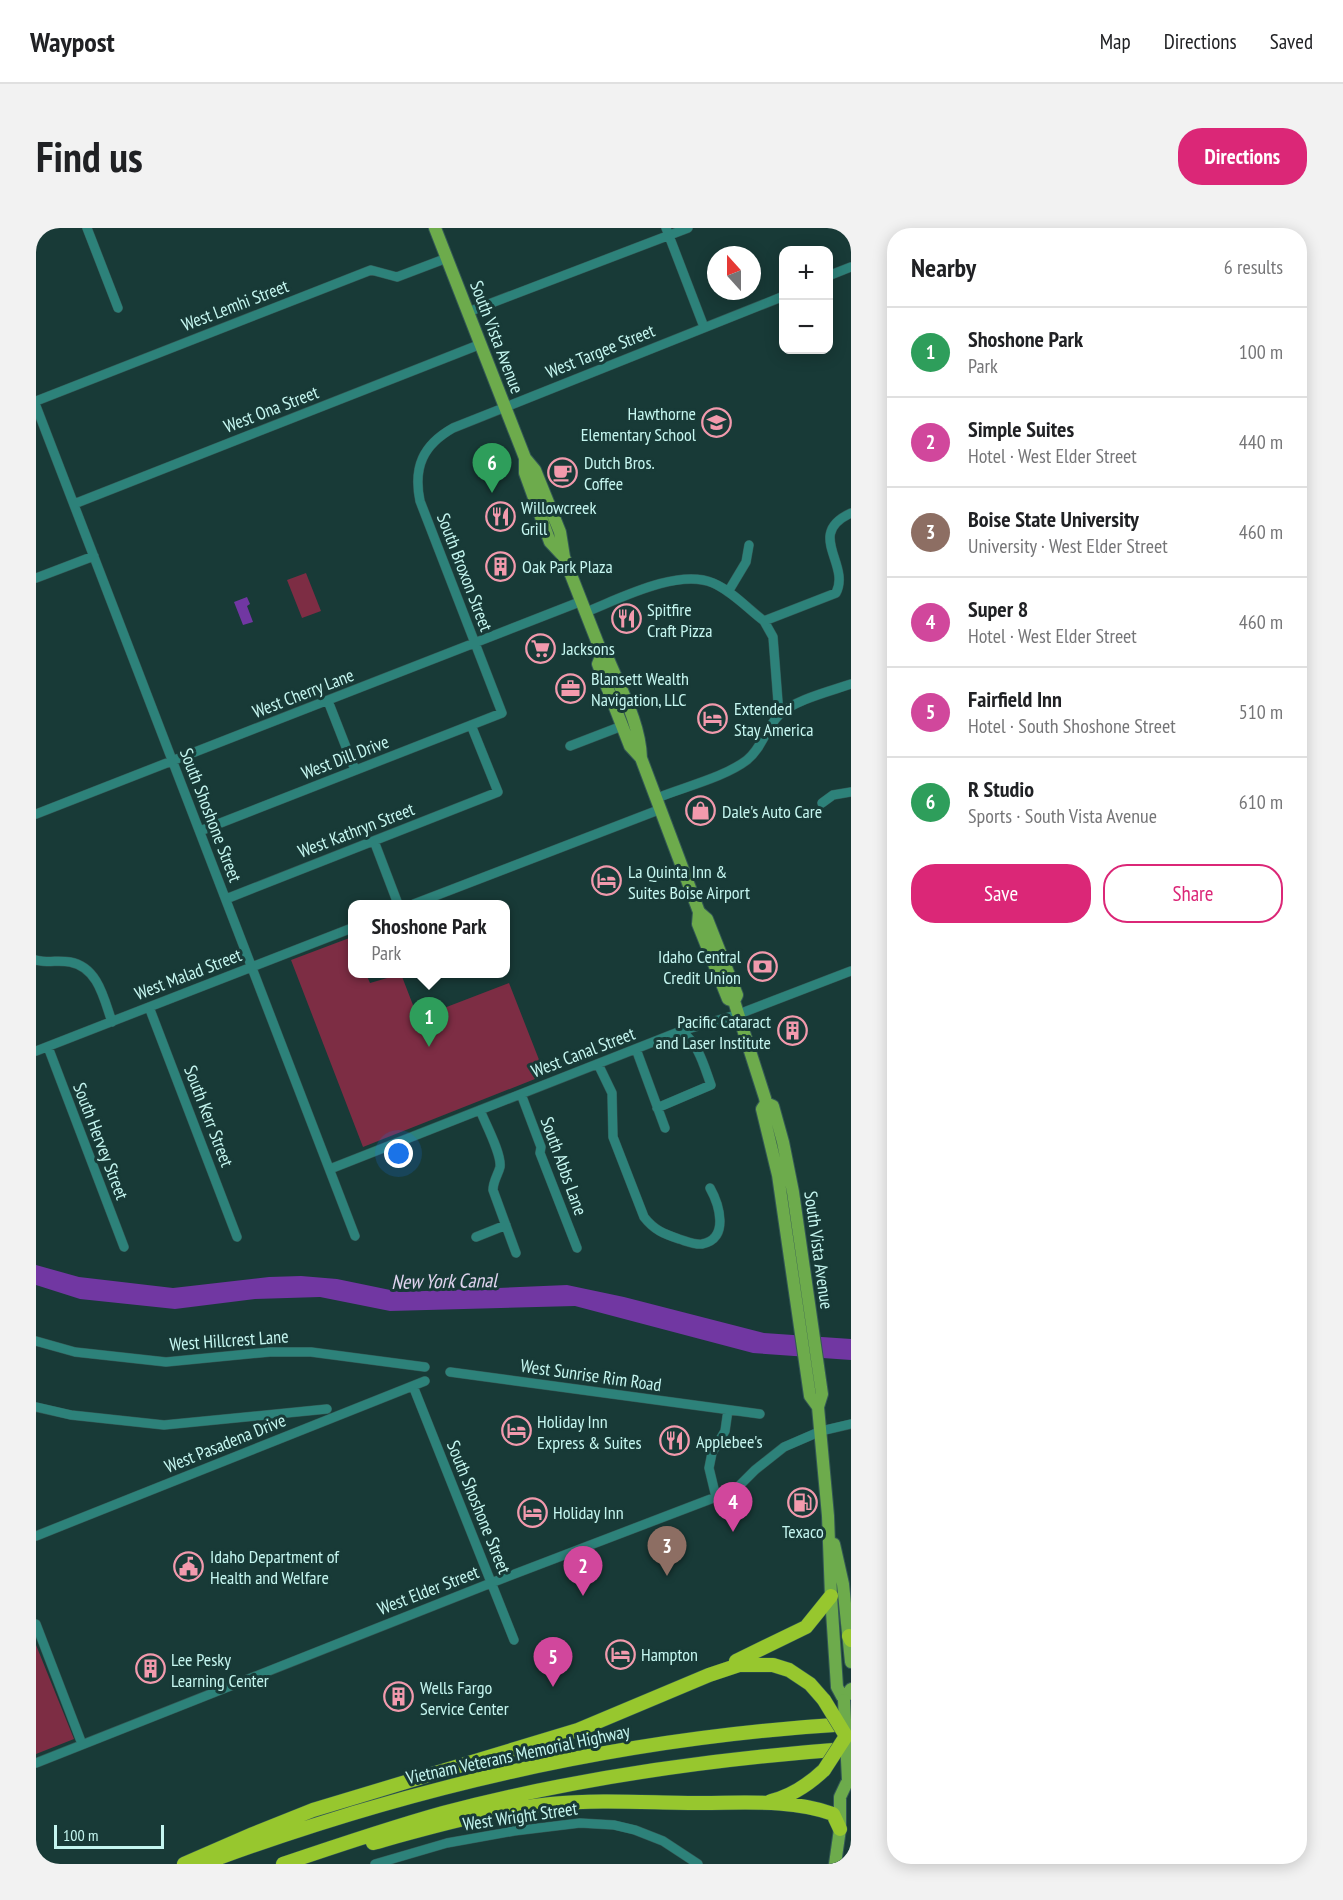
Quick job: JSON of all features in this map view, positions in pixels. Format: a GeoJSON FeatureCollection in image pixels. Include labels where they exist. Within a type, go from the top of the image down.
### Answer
{"type":"FeatureCollection","features":[{"type":"Feature","properties":{"kind":"highway"},"geometry":{"type":"LineString","coordinates":[[184,1864],[314,1810],[578,1730],[709,1675],[806,1627],[831,1596]]}},
{"type":"Feature","properties":{"kind":"highway"},"geometry":{"type":"LineString","coordinates":[[709,1675],[739,1665],[773,1665],[789,1670],[803,1678],[824,1700],[850,1736]]}},
{"type":"Feature","properties":{"kind":"highway"},"geometry":{"type":"LineString","coordinates":[[283,1864],[403,1825],[539,1791],[680,1766],[813,1751],[850,1736]]}},
{"type":"Feature","properties":{"kind":"highway"},"geometry":{"type":"LineString","coordinates":[[760,1803],[787,1797],[801,1789],[824,1770],[850,1736]]}},
{"type":"Feature","properties":{"kind":"highway","name":"Vietnam Veterans Memorial Highway"},"geometry":{"type":"LineString","coordinates":[[203,1864],[307,1827],[388,1802],[530,1766],[696,1738],[850,1736]]}},
{"type":"Feature","properties":{"kind":"highway"},"geometry":{"type":"LineString","coordinates":[[302,1864],[423,1829],[515,1808],[591,1802],[760,1803],[815,1808],[833,1814],[840,1829]]}},
{"type":"Feature","properties":{"kind":"main road","name":"South Vista Avenue"},"geometry":{"type":"LineString","coordinates":[[438,229],[447,258],[525,458],[525,473],[550,542],[564,557],[602,654],[609,661],[641,743],[641,758]]}},
{"type":"Feature","properties":{"kind":"main road","name":"South Vista Avenue"},"geometry":{"type":"LineString","coordinates":[[602,654],[598,664],[621,726],[630,746],[641,758],[659,803],[699,912],[698,924],[728,999],[734,1001],[739,1014],[766,1103],[762,1109],[778,1175],[807,1331],[811,1359],[810,1396],[818,1407],[829,1526],[837,1687],[844,1700],[850,1736],[849,1783],[840,1797],[840,1829],[835,1864]]}},
{"type":"Feature","properties":{"kind":"main road","name":"South Vista Avenue"},"geometry":{"type":"LineString","coordinates":[[829,1526],[843,1584],[851,1662]]}},
{"type":"Feature","properties":{"kind":"main road"},"geometry":{"type":"LineString","coordinates":[[844,1700],[851,1689]]}},
{"type":"Feature","properties":{"kind":"street"},"geometry":{"type":"LineString","coordinates":[[87,228],[118,308]]}},
{"type":"Feature","properties":{"kind":"street"},"geometry":{"type":"LineString","coordinates":[[468,312],[668,232],[688,228]]}},
{"type":"Feature","properties":{"kind":"street"},"geometry":{"type":"LineString","coordinates":[[668,232],[704,327]]}},
{"type":"Feature","properties":{"kind":"street","name":"West Lemhi Street"},"geometry":{"type":"LineString","coordinates":[[36,401],[371,270],[397,278],[447,258]]}},
{"type":"Feature","properties":{"kind":"street"},"geometry":{"type":"LineString","coordinates":[[833,274],[851,267]]}},
{"type":"Feature","properties":{"kind":"street","name":"West Targee Street"},"geometry":{"type":"LineString","coordinates":[[432,443],[440,435],[453,428],[779,298]]}},
{"type":"Feature","properties":{"kind":"street","name":"West Ona Street"},"geometry":{"type":"LineString","coordinates":[[74,504],[481,344]]}},
{"type":"Feature","properties":{"kind":"street","name":"South Shoshone Street"},"geometry":{"type":"LineString","coordinates":[[37,412],[355,1236]]}},
{"type":"Feature","properties":{"kind":"street","name":"South Broxon Street"},"geometry":{"type":"LineString","coordinates":[[432,443],[421,460],[417,472],[420,501],[502,713]]}},
{"type":"Feature","properties":{"kind":"street"},"geometry":{"type":"LineString","coordinates":[[779,715],[772,637],[764,621],[836,593],[841,588],[846,572],[834,543],[834,527],[840,519],[851,513]]}},
{"type":"Feature","properties":{"kind":"street"},"geometry":{"type":"LineString","coordinates":[[728,592],[746,562],[749,545]]}},
{"type":"Feature","properties":{"kind":"street"},"geometry":{"type":"LineString","coordinates":[[36,578],[94,556]]}},
{"type":"Feature","properties":{"kind":"street","name":"West Cherry Lane"},"geometry":{"type":"LineString","coordinates":[[36,814],[475,643],[664,582],[679,579],[704,580],[714,583],[764,621]]}},
{"type":"Feature","properties":{"kind":"street"},"geometry":{"type":"LineString","coordinates":[[424,900],[659,803],[735,767],[748,759],[759,747],[779,715],[793,705],[851,684]]}},
{"type":"Feature","properties":{"kind":"street"},"geometry":{"type":"LineString","coordinates":[[328,700],[355,770]]}},
{"type":"Feature","properties":{"kind":"street","name":"West Dill Drive"},"geometry":{"type":"LineString","coordinates":[[200,831],[502,713]]}},
{"type":"Feature","properties":{"kind":"street","name":"West Kathryn Street"},"geometry":{"type":"LineString","coordinates":[[226,899],[498,792],[471,725]]}},
{"type":"Feature","properties":{"kind":"street"},"geometry":{"type":"LineString","coordinates":[[570,746],[621,726]]}},
{"type":"Feature","properties":{"kind":"street"},"geometry":{"type":"LineString","coordinates":[[822,803],[833,795],[851,792]]}},
{"type":"Feature","properties":{"kind":"street"},"geometry":{"type":"LineString","coordinates":[[374,841],[396,900]]}},
{"type":"Feature","properties":{"kind":"street","name":"West Malad Street"},"geometry":{"type":"LineString","coordinates":[[36,1052],[348,930]]}},
{"type":"Feature","properties":{"kind":"street"},"geometry":{"type":"LineString","coordinates":[[36,960],[63,961],[83,966],[97,981],[112,1022]]}},
{"type":"Feature","properties":{"kind":"street"},"geometry":{"type":"LineString","coordinates":[[849,972],[851,984]]}},
{"type":"Feature","properties":{"kind":"street","name":"West Canal Street"},"geometry":{"type":"LineString","coordinates":[[330,1169],[681,1031],[739,1014],[849,972]]}},
{"type":"Feature","properties":{"kind":"street","name":"South Kerr Street"},"geometry":{"type":"LineString","coordinates":[[149,1008],[237,1237]]}},
{"type":"Feature","properties":{"kind":"street"},"geometry":{"type":"LineString","coordinates":[[657,1108],[711,1085],[695,1045],[681,1031]]}},
{"type":"Feature","properties":{"kind":"street","name":"South Hervey Street"},"geometry":{"type":"LineString","coordinates":[[48,1047],[123,1247]]}},
{"type":"Feature","properties":{"kind":"street"},"geometry":{"type":"LineString","coordinates":[[636,1049],[665,1128]]}},
{"type":"Feature","properties":{"kind":"street"},"geometry":{"type":"LineString","coordinates":[[598,1064],[612,1093],[613,1137],[644,1217],[651,1226],[660,1233],[694,1244],[711,1241],[718,1233],[721,1222],[718,1202],[710,1188]]}},
{"type":"Feature","properties":{"kind":"street","name":"South Abbs Lane"},"geometry":{"type":"LineString","coordinates":[[520,1094],[542,1147],[540,1153],[577,1248]]}},
{"type":"Feature","properties":{"kind":"street"},"geometry":{"type":"LineString","coordinates":[[480,1110],[500,1159],[500,1168],[493,1184],[493,1190],[516,1253]]}},
{"type":"Feature","properties":{"kind":"street"},"geometry":{"type":"LineString","coordinates":[[476,1237],[506,1225]]}},
{"type":"Feature","properties":{"kind":"street","name":"West Hillcrest Lane"},"geometry":{"type":"LineString","coordinates":[[36,1341],[75,1352],[166,1362],[270,1352],[311,1352],[425,1367]]}},
{"type":"Feature","properties":{"kind":"street","name":"West Sunrise Rim Road"},"geometry":{"type":"LineString","coordinates":[[450,1372],[760,1414]]}},
{"type":"Feature","properties":{"kind":"street","name":"West Pasadena Drive"},"geometry":{"type":"LineString","coordinates":[[36,1536],[425,1381]]}},
{"type":"Feature","properties":{"kind":"street","name":"South Shoshone Street"},"geometry":{"type":"LineString","coordinates":[[413,1386],[514,1640]]}},
{"type":"Feature","properties":{"kind":"street"},"geometry":{"type":"LineString","coordinates":[[36,1407],[71,1415],[164,1425],[327,1409]]}},
{"type":"Feature","properties":{"kind":"street"},"geometry":{"type":"LineString","coordinates":[[716,1497],[709,1468],[712,1453],[725,1431],[728,1410]]}},
{"type":"Feature","properties":{"kind":"street"},"geometry":{"type":"LineString","coordinates":[[821,1431],[851,1424]]}},
{"type":"Feature","properties":{"kind":"street","name":"West Elder Street"},"geometry":{"type":"LineString","coordinates":[[36,1763],[491,1583],[716,1497],[738,1487],[755,1470],[784,1448],[821,1431]]}},
{"type":"Feature","properties":{"kind":"street"},"geometry":{"type":"LineString","coordinates":[[36,1624],[82,1744]]}},
{"type":"Feature","properties":{"kind":"street","name":"West Wright Street"},"geometry":{"type":"LineString","coordinates":[[375,1864],[447,1843],[514,1831],[580,1823],[614,1825],[635,1830],[663,1841],[698,1864]]}},
{"type":"Feature","properties":{"kind":"shaded area"},"geometry":{"type":"Polygon","coordinates":[[[306,573],[321,611],[302,618],[287,580],[306,573]]]}},
{"type":"Feature","properties":{"kind":"shaded area"},"geometry":{"type":"Polygon","coordinates":[[[247,597],[250,604],[247,606],[253,622],[243,625],[234,602],[247,597]]]}},
{"type":"Feature","properties":{"kind":"shaded area"},"geometry":{"type":"Polygon","coordinates":[[[348,939],[348,978],[368,978],[370,983],[387,978],[403,978],[418,1018],[509,983],[545,1075],[363,1147],[291,960],[348,939]]]}},
{"type":"Feature","properties":{"kind":"shaded area"},"geometry":{"type":"Polygon","coordinates":[[[36,1265],[79,1277],[173,1288],[269,1277],[301,1276],[337,1279],[400,1292],[567,1285],[624,1297],[764,1333],[851,1339],[851,1360],[753,1353],[575,1306],[390,1311],[320,1297],[255,1299],[175,1309],[80,1299],[36,1285],[36,1265]]]}},
{"type":"Feature","properties":{"kind":"shaded area"},"geometry":{"type":"Polygon","coordinates":[[[36,1645],[74,1739],[36,1754],[36,1645]]]}},
{"type":"Feature","properties":{"kind":"place","name":"Hawthorne Elementary School"},"geometry":{"type":"Point","coordinates":[717,423]}},
{"type":"Feature","properties":{"kind":"place","name":"Dutch Bros. Coffee"},"geometry":{"type":"Point","coordinates":[563,472]}},
{"type":"Feature","properties":{"kind":"place","name":"R Studio"},"geometry":{"type":"Point","coordinates":[492,493]}},
{"type":"Feature","properties":{"kind":"place","name":"Willowcreek Grill"},"geometry":{"type":"Point","coordinates":[500,517]}},
{"type":"Feature","properties":{"kind":"place","name":"Oak Park Plaza"},"geometry":{"type":"Point","coordinates":[501,566]}},
{"type":"Feature","properties":{"kind":"place","name":"Spitfire Craft Pizza"},"geometry":{"type":"Point","coordinates":[626,619]}},
{"type":"Feature","properties":{"kind":"place","name":"Jacksons"},"geometry":{"type":"Point","coordinates":[541,648]}},
{"type":"Feature","properties":{"kind":"place","name":"Blansett Wealth Navigation, LLC"},"geometry":{"type":"Point","coordinates":[570,688]}},
{"type":"Feature","properties":{"kind":"place","name":"Extended Stay America"},"geometry":{"type":"Point","coordinates":[713,718]}},
{"type":"Feature","properties":{"kind":"place","name":"Dale's Auto Care"},"geometry":{"type":"Point","coordinates":[701,811]}},
{"type":"Feature","properties":{"kind":"place","name":"La Quinta Inn & Suites Boise Airport"},"geometry":{"type":"Point","coordinates":[607,881]}},
{"type":"Feature","properties":{"kind":"place","name":"Idaho Central Credit Union"},"geometry":{"type":"Point","coordinates":[762,966]}},
{"type":"Feature","properties":{"kind":"place","name":"Pacific Cataract and Laser Institute"},"geometry":{"type":"Point","coordinates":[792,1031]}},
{"type":"Feature","properties":{"kind":"place","name":"Shoshone Park"},"geometry":{"type":"Point","coordinates":[429,1047]}},
{"type":"Feature","properties":{"kind":"place","name":"Holiday Inn Express & Suites"},"geometry":{"type":"Point","coordinates":[516,1431]}},
{"type":"Feature","properties":{"kind":"place","name":"Applebee's"},"geometry":{"type":"Point","coordinates":[675,1441]}},
{"type":"Feature","properties":{"kind":"place","name":"Texaco"},"geometry":{"type":"Point","coordinates":[803,1502]}},
{"type":"Feature","properties":{"kind":"place","name":"Holiday Inn"},"geometry":{"type":"Point","coordinates":[532,1512]}},
{"type":"Feature","properties":{"kind":"place","name":"Super 8"},"geometry":{"type":"Point","coordinates":[733,1532]}},
{"type":"Feature","properties":{"kind":"place","name":"Idaho Department of Health and Welfare"},"geometry":{"type":"Point","coordinates":[189,1566]}},
{"type":"Feature","properties":{"kind":"place","name":"Boise State University"},"geometry":{"type":"Point","coordinates":[667,1576]}},
{"type":"Feature","properties":{"kind":"place","name":"Simple Suites"},"geometry":{"type":"Point","coordinates":[583,1596]}},
{"type":"Feature","properties":{"kind":"place","name":"Hampton"},"geometry":{"type":"Point","coordinates":[620,1654]}},
{"type":"Feature","properties":{"kind":"place","name":"Lee Pesky Learning Center"},"geometry":{"type":"Point","coordinates":[150,1669]}},
{"type":"Feature","properties":{"kind":"place","name":"Fairfield Inn"},"geometry":{"type":"Point","coordinates":[553,1687]}},
{"type":"Feature","properties":{"kind":"place","name":"Wells Fargo Service Center"},"geometry":{"type":"Point","coordinates":[399,1697]}},
{"type":"Feature","properties":{"kind":"water label","name":"New York Canal"},"geometry":{"type":"Point","coordinates":[444,1281]}}]}
